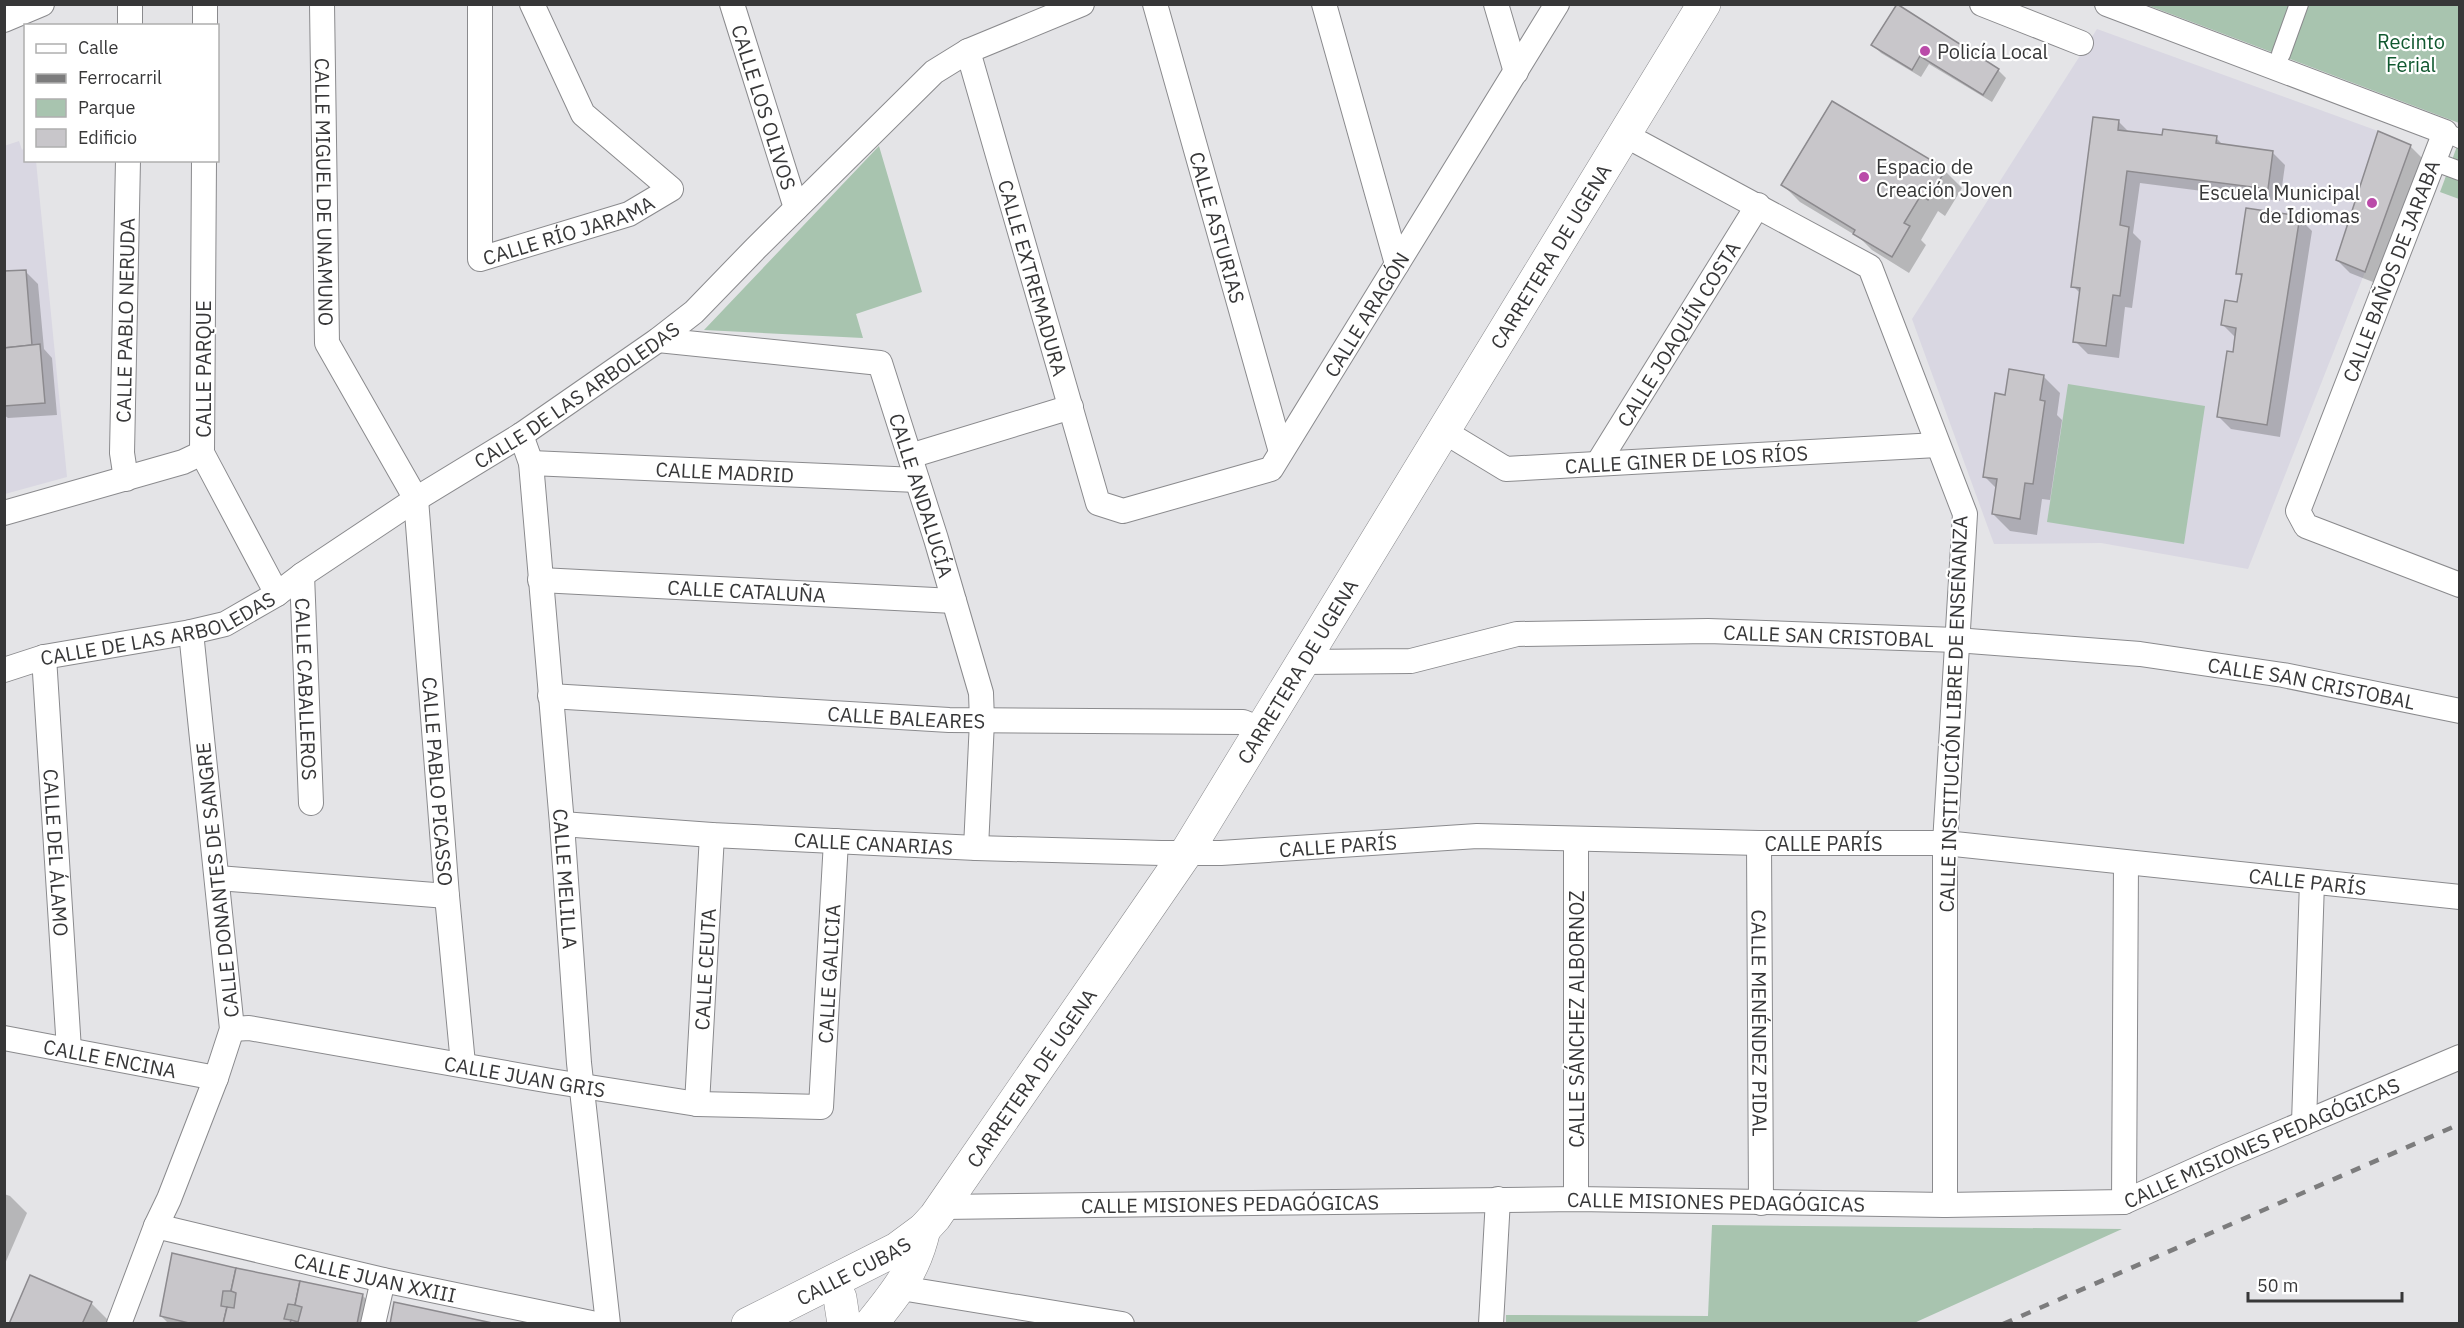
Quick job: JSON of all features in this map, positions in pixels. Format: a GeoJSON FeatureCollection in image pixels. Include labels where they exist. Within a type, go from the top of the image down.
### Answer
{"type":"FeatureCollection","features":[{"type":"Feature","properties":{"kind":"main road","name":"CARRETERA DE UGENA"},"geometry":{"type":"LineString","coordinates":[[871,1323],[901,1288],[933,1218],[1186,854],[1704,4]]}},
{"type":"Feature","properties":{"kind":"main road","name":"CALLE CUBAS"},"geometry":{"type":"LineString","coordinates":[[748,1323],[833,1283],[897,1249],[933,1218]]}},
{"type":"Feature","properties":{"kind":"main road"},"geometry":{"type":"LineString","coordinates":[[833,1283],[840,1298],[844,1323]]}},
{"type":"Feature","properties":{"kind":"street"},"geometry":{"type":"LineString","coordinates":[[4,20],[42,4]]}},
{"type":"Feature","properties":{"kind":"street"},"geometry":{"type":"LineString","coordinates":[[130,4],[130,24]]}},
{"type":"Feature","properties":{"kind":"street"},"geometry":{"type":"LineString","coordinates":[[205,4],[205,24]]}},
{"type":"Feature","properties":{"kind":"street","name":"CALLE MIGUEL DE UNAMUNO"},"geometry":{"type":"LineString","coordinates":[[322,4],[327,343],[416,499]]}},
{"type":"Feature","properties":{"kind":"street","name":"CALLE RÍO JARAMA"},"geometry":{"type":"LineString","coordinates":[[480,4],[480,259],[629,214],[671,189],[583,114],[532,4]]}},
{"type":"Feature","properties":{"kind":"street","name":"CALLE LOS OLIVOS"},"geometry":{"type":"LineString","coordinates":[[732,4],[796,208]]}},
{"type":"Feature","properties":{"kind":"street","name":"CALLE DE LAS ARBOLEDAS"},"geometry":{"type":"LineString","coordinates":[[4,670],[44,657],[225,624],[277,594],[416,499],[521,435],[658,340],[694,312],[934,72],[968,51],[1082,4]]}},
{"type":"Feature","properties":{"kind":"street","name":"CALLE ASTURIAS"},"geometry":{"type":"LineString","coordinates":[[1155,4],[1281,452]]}},
{"type":"Feature","properties":{"kind":"street"},"geometry":{"type":"LineString","coordinates":[[1324,4],[1397,264]]}},
{"type":"Feature","properties":{"kind":"street"},"geometry":{"type":"LineString","coordinates":[[1496,4],[1516,72]]}},
{"type":"Feature","properties":{"kind":"street","name":"CALLE ARAGÓN"},"geometry":{"type":"LineString","coordinates":[[1098,502],[1123,511],[1271,469],[1557,4]]}},
{"type":"Feature","properties":{"kind":"street"},"geometry":{"type":"LineString","coordinates":[[1982,4],[2081,43]]}},
{"type":"Feature","properties":{"kind":"street","name":"CALLE BAÑOS DE JARABA"},"geometry":{"type":"LineString","coordinates":[[2107,4],[2452,136],[2433,161],[2298,511],[2306,526],[2460,585]]}},
{"type":"Feature","properties":{"kind":"street"},"geometry":{"type":"LineString","coordinates":[[2281,54],[2299,4]]}},
{"type":"Feature","properties":{"kind":"street","name":"CALLE EXTREMADURA"},"geometry":{"type":"LineString","coordinates":[[968,51],[1098,502]]}},
{"type":"Feature","properties":{"kind":"street","name":"CALLE INSTITUCIÓN LIBRE DE ENSEÑANZA"},"geometry":{"type":"LineString","coordinates":[[1626,135],[1870,267],[1965,514],[1945,843],[1945,1205]]}},
{"type":"Feature","properties":{"kind":"street"},"geometry":{"type":"LineString","coordinates":[[2433,161],[2460,171]]}},
{"type":"Feature","properties":{"kind":"street","name":"CALLE PABLO NERUDA"},"geometry":{"type":"LineString","coordinates":[[126,479],[122,453],[128,162]]}},
{"type":"Feature","properties":{"kind":"street","name":"CALLE PARQUE"},"geometry":{"type":"LineString","coordinates":[[204,162],[202,453],[277,594]]}},
{"type":"Feature","properties":{"kind":"street","name":"CALLE JOAQUÍN COSTA"},"geometry":{"type":"LineString","coordinates":[[1598,463],[1758,205]]}},
{"type":"Feature","properties":{"kind":"street","name":"CALLE ANDALUCÍA"},"geometry":{"type":"LineString","coordinates":[[658,340],[880,363],[981,693],[982,721],[976,848]]}},
{"type":"Feature","properties":{"kind":"street"},"geometry":{"type":"LineString","coordinates":[[910,456],[1071,407]]}},
{"type":"Feature","properties":{"kind":"street","name":"CALLE GINER DE LOS RÍOS"},"geometry":{"type":"LineString","coordinates":[[1445,432],[1506,470],[1937,445]]}},
{"type":"Feature","properties":{"kind":"street","name":"CALLE MELILLA"},"geometry":{"type":"LineString","coordinates":[[521,435],[531,463],[582,1086],[608,1323]]}},
{"type":"Feature","properties":{"kind":"street"},"geometry":{"type":"LineString","coordinates":[[4,513],[183,462],[202,453]]}},
{"type":"Feature","properties":{"kind":"street","name":"CALLE MADRID"},"geometry":{"type":"LineString","coordinates":[[531,463],[917,480]]}},
{"type":"Feature","properties":{"kind":"street","name":"CALLE PABLO PICASSO"},"geometry":{"type":"LineString","coordinates":[[416,499],[447,896],[463,1064]]}},
{"type":"Feature","properties":{"kind":"street","name":"CALLE CABALLEROS"},"geometry":{"type":"LineString","coordinates":[[302,575],[311,803]]}},
{"type":"Feature","properties":{"kind":"street","name":"CALLE CATALUÑA"},"geometry":{"type":"LineString","coordinates":[[540,580],[954,601]]}},
{"type":"Feature","properties":{"kind":"street","name":"CALLE SAN CRISTOBAL"},"geometry":{"type":"LineString","coordinates":[[1304,662],[1411,661],[1517,634],[1708,631],[1956,640],[2140,654],[2283,675],[2460,711]]}},
{"type":"Feature","properties":{"kind":"street","name":"CALLE DONANTES DE SANGRE"},"geometry":{"type":"LineString","coordinates":[[119,1323],[127,1276],[169,1200],[216,1078],[232,1029],[191,632]]}},
{"type":"Feature","properties":{"kind":"street","name":"CALLE DEL ÁLAMO"},"geometry":{"type":"LineString","coordinates":[[44,657],[69,1050]]}},
{"type":"Feature","properties":{"kind":"street","name":"CALLE BALEARES"},"geometry":{"type":"LineString","coordinates":[[550,696],[982,721],[1243,722],[1263,730]]}},
{"type":"Feature","properties":{"kind":"street","name":"CALLE CANARIAS"},"geometry":{"type":"LineString","coordinates":[[562,824],[712,835],[976,848],[1186,854]]}},
{"type":"Feature","properties":{"kind":"street","name":"CALLE CEUTA"},"geometry":{"type":"LineString","coordinates":[[697,1104],[712,835]]}},
{"type":"Feature","properties":{"kind":"street","name":"CALLE PARÍS"},"geometry":{"type":"LineString","coordinates":[[1186,854],[1477,836],[1759,843],[1945,843],[2460,897]]}},
{"type":"Feature","properties":{"kind":"street","name":"CALLE SÁNCHEZ ALBORNOZ"},"geometry":{"type":"LineString","coordinates":[[1576,839],[1576,1199]]}},
{"type":"Feature","properties":{"kind":"street","name":"CALLE GALICIA"},"geometry":{"type":"LineString","coordinates":[[821,1107],[836,841]]}},
{"type":"Feature","properties":{"kind":"street","name":"CALLE MENÉNDEZ PIDAL"},"geometry":{"type":"LineString","coordinates":[[1759,843],[1761,1203]]}},
{"type":"Feature","properties":{"kind":"street"},"geometry":{"type":"LineString","coordinates":[[2124,1203],[2126,863]]}},
{"type":"Feature","properties":{"kind":"street"},"geometry":{"type":"LineString","coordinates":[[218,878],[447,896]]}},
{"type":"Feature","properties":{"kind":"street"},"geometry":{"type":"LineString","coordinates":[[2304,1123],[2312,882]]}},
{"type":"Feature","properties":{"kind":"street","name":"CALLE JUAN GRIS"},"geometry":{"type":"LineString","coordinates":[[232,1029],[249,1028],[697,1104],[821,1107]]}},
{"type":"Feature","properties":{"kind":"street","name":"CALLE ENCINA"},"geometry":{"type":"LineString","coordinates":[[4,1038],[216,1078]]}},
{"type":"Feature","properties":{"kind":"street","name":"CALLE MISIONES PEDAGÓGICAS"},"geometry":{"type":"LineString","coordinates":[[933,1218],[1498,1199],[1945,1205],[2124,1203],[2460,1057]]}},
{"type":"Feature","properties":{"kind":"street"},"geometry":{"type":"LineString","coordinates":[[1491,1323],[1498,1199]]}},
{"type":"Feature","properties":{"kind":"street","name":"CALLE JUAN XXIII"},"geometry":{"type":"LineString","coordinates":[[156,1226],[383,1280],[596,1323]]}},
{"type":"Feature","properties":{"kind":"street"},"geometry":{"type":"LineString","coordinates":[[373,1323],[383,1280]]}},
{"type":"Feature","properties":{"kind":"street"},"geometry":{"type":"LineString","coordinates":[[901,1288],[1122,1323]]}},
{"type":"Feature","properties":{"kind":"shaded area"},"geometry":{"type":"Polygon","coordinates":[[[2097,29],[2378,131],[2336,260],[2365,272],[2248,569],[2101,543],[1994,544],[1912,319],[2097,29]]]}},
{"type":"Feature","properties":{"kind":"shaded area"},"geometry":{"type":"Polygon","coordinates":[[[19,141],[22,150],[24,148],[24,162],[36,162],[67,477],[5,494],[4,146],[19,141]]]}},
{"type":"Feature","properties":{"kind":"green space","name":"Recinto Ferial"},"geometry":{"type":"Polygon","coordinates":[[[2147,5],[2459,5],[2459,123],[2147,5]]]}},
{"type":"Feature","properties":{"kind":"green space"},"geometry":{"type":"Polygon","coordinates":[[[2459,141],[2459,199],[2440,192],[2459,141]]]}},
{"type":"Feature","properties":{"kind":"green space"},"geometry":{"type":"Polygon","coordinates":[[[879,146],[922,292],[856,314],[863,338],[704,330],[879,146]]]}},
{"type":"Feature","properties":{"kind":"green space"},"geometry":{"type":"Polygon","coordinates":[[[2068,384],[2205,406],[2184,544],[2047,522],[2068,384]]]}},
{"type":"Feature","properties":{"kind":"green space"},"geometry":{"type":"Polygon","coordinates":[[[1712,1225],[2122,1229],[1914,1323],[1506,1323],[1506,1315],[1708,1316],[1712,1225]]]}},
{"type":"Feature","properties":{"kind":"building","name":"Policía Local"},"geometry":{"type":"Polygon","coordinates":[[[1897,4],[1999,69],[1983,95],[1920,56],[1912,70],[1871,45],[1897,4]]]}},
{"type":"Feature","properties":{"kind":"building","name":"Espacio de Creación Joven"},"geometry":{"type":"Polygon","coordinates":[[[1832,101],[1946,169],[1928,200],[1921,195],[1904,223],[1910,226],[1892,257],[1853,234],[1855,230],[1781,185],[1832,101]]]}},
{"type":"Feature","properties":{"kind":"building"},"geometry":{"type":"Polygon","coordinates":[[[2093,117],[2119,120],[2118,130],[2162,135],[2163,129],[2217,136],[2216,143],[2273,151],[2268,189],[2127,171],[2120,225],[2129,227],[2120,296],[2113,295],[2106,346],[2073,342],[2080,288],[2071,287],[2093,117]]]}},
{"type":"Feature","properties":{"kind":"building","name":"Escuela Municipal de Idiomas"},"geometry":{"type":"Polygon","coordinates":[[[2378,131],[2411,145],[2365,272],[2336,260],[2378,131]]]}},
{"type":"Feature","properties":{"kind":"building"},"geometry":{"type":"Polygon","coordinates":[[[2246,208],[2300,216],[2267,425],[2217,417],[2227,351],[2233,352],[2236,328],[2221,325],[2225,300],[2237,302],[2242,274],[2236,274],[2246,208]]]}},
{"type":"Feature","properties":{"kind":"building"},"geometry":{"type":"Polygon","coordinates":[[[26,270],[32,345],[4,348],[4,271],[26,270]]]}},
{"type":"Feature","properties":{"kind":"building"},"geometry":{"type":"Polygon","coordinates":[[[40,344],[45,403],[4,406],[4,348],[40,344]]]}},
{"type":"Feature","properties":{"kind":"building"},"geometry":{"type":"Polygon","coordinates":[[[2009,369],[2044,375],[2040,400],[2045,401],[2033,484],[2025,483],[2020,519],[1992,514],[1997,479],[1983,477],[1995,393],[2005,395],[2009,369]]]}},
{"type":"Feature","properties":{"kind":"building"},"geometry":{"type":"Polygon","coordinates":[[[172,1253],[236,1268],[231,1291],[223,1291],[221,1306],[227,1307],[223,1324],[193,1324],[160,1316],[172,1253]]]}},
{"type":"Feature","properties":{"kind":"building"},"geometry":{"type":"Polygon","coordinates":[[[236,1268],[300,1281],[295,1305],[288,1304],[284,1319],[291,1320],[290,1324],[223,1324],[227,1307],[234,1308],[236,1293],[231,1291],[236,1268]]]}},
{"type":"Feature","properties":{"kind":"building"},"geometry":{"type":"Polygon","coordinates":[[[30,1275],[92,1302],[82,1324],[9,1324],[30,1275]]]}},
{"type":"Feature","properties":{"kind":"building"},"geometry":{"type":"Polygon","coordinates":[[[300,1281],[363,1294],[357,1324],[290,1324],[291,1320],[298,1322],[302,1307],[295,1305],[300,1281]]]}},
{"type":"Feature","properties":{"kind":"building"},"geometry":{"type":"Polygon","coordinates":[[[394,1302],[497,1324],[390,1324],[394,1302]]]}},
{"type":"Feature","properties":{"kind":"railway"},"geometry":{"type":"LineString","coordinates":[[2003,1324],[2460,1124]]}},
{"type":"Feature","properties":{"kind":"place","name":"Policía Local"},"geometry":{"type":"Point","coordinates":[1925,51]}},
{"type":"Feature","properties":{"kind":"place","name":"Espacio de Creación Joven"},"geometry":{"type":"Point","coordinates":[1864,177]}},
{"type":"Feature","properties":{"kind":"place","name":"Escuela Municipal de Idiomas"},"geometry":{"type":"Point","coordinates":[2372,203]}}]}
